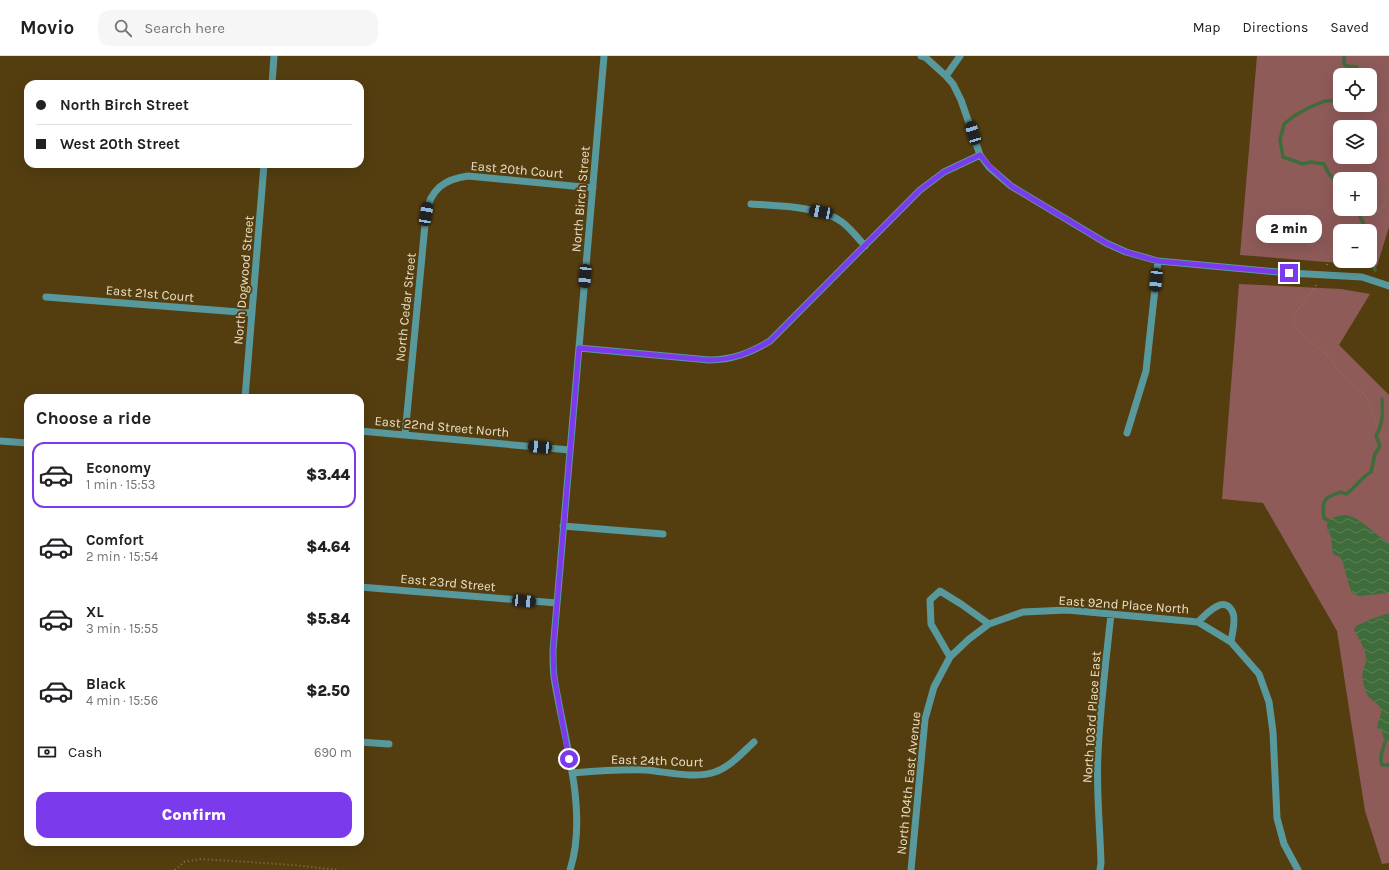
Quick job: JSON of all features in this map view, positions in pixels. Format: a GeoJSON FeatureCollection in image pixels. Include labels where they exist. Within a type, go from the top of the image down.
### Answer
{"type":"FeatureCollection","features":[{"type":"Feature","properties":{"kind":"street"},"geometry":{"type":"LineString","coordinates":[[272,80],[274,56]]}},
{"type":"Feature","properties":{"kind":"street","name":"North Birch Street"},"geometry":{"type":"LineString","coordinates":[[570,870],[575,854],[576,809],[572,773],[554,676],[553,650],[604,56]]}},
{"type":"Feature","properties":{"kind":"street"},"geometry":{"type":"LineString","coordinates":[[920,56],[924,57],[946,76],[962,100],[980,155],[990,167],[1011,186],[1106,243],[1126,252],[1158,261],[1289,273],[1362,277],[1389,286]]}},
{"type":"Feature","properties":{"kind":"street"},"geometry":{"type":"LineString","coordinates":[[946,76],[960,56]]}},
{"type":"Feature","properties":{"kind":"street"},"geometry":{"type":"LineString","coordinates":[[579,348],[709,360],[722,360],[750,352],[770,341],[920,190],[931,181],[954,167],[980,155]]}},
{"type":"Feature","properties":{"kind":"street","name":"North Dogwood Street"},"geometry":{"type":"LineString","coordinates":[[244,394],[264,168]]}},
{"type":"Feature","properties":{"kind":"street","name":"East 20th Court"},"geometry":{"type":"LineString","coordinates":[[441,186],[454,178],[468,176],[593,188]]}},
{"type":"Feature","properties":{"kind":"street","name":"North Cedar Street"},"geometry":{"type":"LineString","coordinates":[[405,435],[426,214],[431,197],[441,186]]}},
{"type":"Feature","properties":{"kind":"street"},"geometry":{"type":"LineString","coordinates":[[751,204],[795,207],[821,212],[841,221],[865,246]]}},
{"type":"Feature","properties":{"kind":"street"},"geometry":{"type":"LineString","coordinates":[[1127,433],[1146,371],[1158,261]]}},
{"type":"Feature","properties":{"kind":"street","name":"East 21st Court"},"geometry":{"type":"LineString","coordinates":[[46,297],[252,313]]}},
{"type":"Feature","properties":{"kind":"street","name":"East 22nd Street North"},"geometry":{"type":"LineString","coordinates":[[364,431],[570,450]]}},
{"type":"Feature","properties":{"kind":"street"},"geometry":{"type":"LineString","coordinates":[[0,441],[24,443]]}},
{"type":"Feature","properties":{"kind":"street"},"geometry":{"type":"LineString","coordinates":[[563,526],[664,534]]}},
{"type":"Feature","properties":{"kind":"street","name":"East 23rd Street"},"geometry":{"type":"LineString","coordinates":[[364,586],[557,603]]}},
{"type":"Feature","properties":{"kind":"street"},"geometry":{"type":"LineString","coordinates":[[950,657],[931,624],[930,600],[940,591],[989,624]]}},
{"type":"Feature","properties":{"kind":"street"},"geometry":{"type":"LineString","coordinates":[[1198,622],[1212,609],[1220,605],[1229,607],[1234,614],[1231,642]]}},
{"type":"Feature","properties":{"kind":"street","name":"East 92nd Place North"},"geometry":{"type":"LineString","coordinates":[[969,639],[989,624],[1022,612],[1067,610],[1198,622],[1231,642],[1260,674],[1269,702],[1273,732],[1277,818],[1284,844],[1298,870]]}},
{"type":"Feature","properties":{"kind":"street","name":"North 103rd Place East"},"geometry":{"type":"LineString","coordinates":[[1100,870],[1098,755],[1101,708],[1111,614]]}},
{"type":"Feature","properties":{"kind":"street","name":"North 104th East Avenue"},"geometry":{"type":"LineString","coordinates":[[911,870],[926,719],[934,687],[950,657],[969,639]]}},
{"type":"Feature","properties":{"kind":"street"},"geometry":{"type":"LineString","coordinates":[[364,742],[389,744]]}},
{"type":"Feature","properties":{"kind":"street","name":"East 24th Court"},"geometry":{"type":"LineString","coordinates":[[572,773],[608,770],[644,770],[701,775],[717,771],[729,764],[754,742]]}},
{"type":"Feature","properties":{"kind":"path"},"geometry":{"type":"LineString","coordinates":[[1367,219],[1377,214],[1384,205],[1389,191]]}},
{"type":"Feature","properties":{"kind":"path"},"geometry":{"type":"LineString","coordinates":[[1333,246],[1323,274],[1293,317],[1294,325],[1300,333],[1327,355],[1338,368],[1345,380],[1362,392],[1370,403],[1377,429]]}},
{"type":"Feature","properties":{"kind":"path"},"geometry":{"type":"LineString","coordinates":[[1382,435],[1389,440]]}},
{"type":"Feature","properties":{"kind":"path"},"geometry":{"type":"LineString","coordinates":[[175,870],[184,862],[201,859],[293,865],[339,870]]}},
{"type":"Feature","properties":{"kind":"shaded area"},"geometry":{"type":"Polygon","coordinates":[[[1257,56],[1389,56],[1389,227],[1377,266],[1377,224],[1333,224],[1333,262],[1240,255],[1257,56]]]}},
{"type":"Feature","properties":{"kind":"shaded area"},"geometry":{"type":"Polygon","coordinates":[[[1239,284],[1341,289],[1370,294],[1339,345],[1389,395],[1389,863],[1382,864],[1365,811],[1337,631],[1263,503],[1222,499],[1239,284]]]}},
{"type":"Feature","properties":{"kind":"water"},"geometry":{"type":"Polygon","coordinates":[[[1346,515],[1363,523],[1389,543],[1389,593],[1359,596],[1351,592],[1342,560],[1339,556],[1335,556],[1331,537],[1327,528],[1330,519],[1336,516],[1346,515]]]}},
{"type":"Feature","properties":{"kind":"water"},"geometry":{"type":"Polygon","coordinates":[[[1389,613],[1388,741],[1384,740],[1382,731],[1377,728],[1381,712],[1380,707],[1367,695],[1364,687],[1362,676],[1366,655],[1354,630],[1356,626],[1389,613]]]}},
{"type":"Feature","properties":{"kind":"waterway"},"geometry":{"type":"LineString","coordinates":[[1344,56],[1344,64],[1357,68]]}},
{"type":"Feature","properties":{"kind":"waterway"},"geometry":{"type":"LineString","coordinates":[[1333,100],[1325,101],[1294,116],[1284,124],[1280,140],[1283,157],[1303,164],[1311,162],[1324,164],[1333,178]]}},
{"type":"Feature","properties":{"kind":"waterway"},"geometry":{"type":"LineString","coordinates":[[1360,216],[1364,224]]}},
{"type":"Feature","properties":{"kind":"waterway"},"geometry":{"type":"LineString","coordinates":[[1329,521],[1324,518],[1323,506],[1325,500],[1341,492],[1346,494],[1371,472],[1375,454],[1380,446],[1376,436],[1382,418],[1382,399]]}},
{"type":"Feature","properties":{"kind":"waterway"},"geometry":{"type":"LineString","coordinates":[[1385,742],[1381,762],[1382,765],[1389,765]]}},
{"type":"Feature","properties":{"kind":"route"},"geometry":{"type":"LineString","coordinates":[[569,759],[554,676],[553,650],[579,348],[709,360],[722,360],[750,352],[770,341],[920,190],[944,172],[980,155],[990,167],[1011,186],[1106,243],[1126,252],[1158,261],[1289,273]]}}]}
